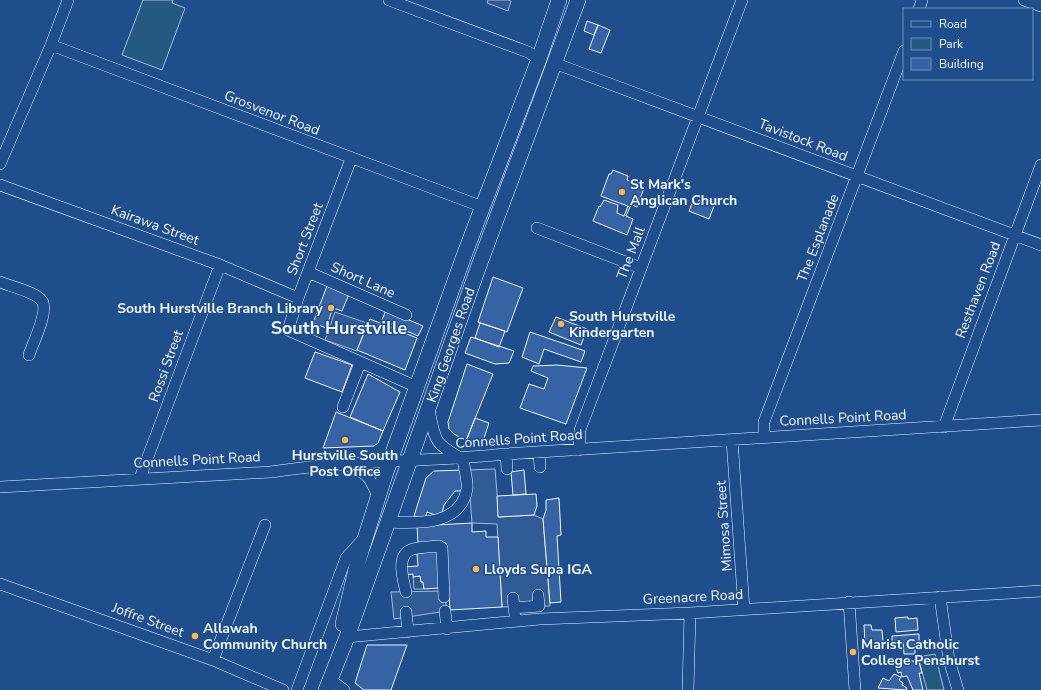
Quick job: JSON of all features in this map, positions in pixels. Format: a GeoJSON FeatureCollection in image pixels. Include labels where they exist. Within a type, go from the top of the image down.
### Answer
{"type":"FeatureCollection","features":[{"type":"Feature","properties":{"kind":"highway","name":"King Georges Road"},"geometry":{"type":"LineString","coordinates":[[326,687],[358,561],[390,462],[483,207],[539,59],[559,0]]}},
{"type":"Feature","properties":{"kind":"highway","name":"King Georges Road"},"geometry":{"type":"LineString","coordinates":[[326,687],[347,637],[409,461],[429,410],[476,271],[578,0]]}},
{"type":"Feature","properties":{"kind":"street"},"geometry":{"type":"LineString","coordinates":[[0,164],[51,45],[68,0]]}},
{"type":"Feature","properties":{"kind":"street"},"geometry":{"type":"LineString","coordinates":[[389,0],[528,52],[539,59]]}},
{"type":"Feature","properties":{"kind":"street","name":"The Mall"},"geometry":{"type":"LineString","coordinates":[[579,450],[580,430],[742,0]]}},
{"type":"Feature","properties":{"kind":"street"},"geometry":{"type":"LineString","coordinates":[[1024,0],[1041,6]]}},
{"type":"Feature","properties":{"kind":"street","name":"Grosvenor Road"},"geometry":{"type":"LineString","coordinates":[[51,45],[351,159],[483,207]]}},
{"type":"Feature","properties":{"kind":"street","name":"The Esplanade"},"geometry":{"type":"LineString","coordinates":[[764,437],[764,422],[858,177],[903,53]]}},
{"type":"Feature","properties":{"kind":"street","name":"Tavistock Road"},"geometry":{"type":"LineString","coordinates":[[554,63],[1041,245]]}},
{"type":"Feature","properties":{"kind":"street","name":"Short Street"},"geometry":{"type":"LineString","coordinates":[[351,159],[298,298],[288,330],[360,363]]}},
{"type":"Feature","properties":{"kind":"street","name":"Resthaven Road"},"geometry":{"type":"LineString","coordinates":[[944,427],[1041,165]]}},
{"type":"Feature","properties":{"kind":"street","name":"Kairawa Street"},"geometry":{"type":"LineString","coordinates":[[0,185],[220,265],[298,298]]}},
{"type":"Feature","properties":{"kind":"street"},"geometry":{"type":"LineString","coordinates":[[538,228],[641,268]]}},
{"type":"Feature","properties":{"kind":"street","name":"Rossi Street"},"geometry":{"type":"LineString","coordinates":[[140,478],[220,265]]}},
{"type":"Feature","properties":{"kind":"street","name":"Short Lane"},"geometry":{"type":"LineString","coordinates":[[308,272],[406,315]]}},
{"type":"Feature","properties":{"kind":"street"},"geometry":{"type":"LineString","coordinates":[[0,282],[33,294],[42,300],[44,304],[44,314],[29,355]]}},
{"type":"Feature","properties":{"kind":"street"},"geometry":{"type":"LineString","coordinates":[[343,407],[360,363],[417,387]]}},
{"type":"Feature","properties":{"kind":"street"},"geometry":{"type":"LineString","coordinates":[[387,522],[431,522],[450,515],[460,507],[467,489],[463,459],[441,447],[434,436],[429,410]]}},
{"type":"Feature","properties":{"kind":"street","name":"Connells Point Road"},"geometry":{"type":"LineString","coordinates":[[0,487],[140,478],[271,472],[308,466],[463,459],[506,454],[1041,420]]}},
{"type":"Feature","properties":{"kind":"street","name":"Mimosa Street"},"geometry":{"type":"LineString","coordinates":[[732,440],[744,609]]}},
{"type":"Feature","properties":{"kind":"street"},"geometry":{"type":"LineString","coordinates":[[539,453],[540,467]]}},
{"type":"Feature","properties":{"kind":"street"},"geometry":{"type":"LineString","coordinates":[[506,454],[507,469]]}},
{"type":"Feature","properties":{"kind":"street"},"geometry":{"type":"LineString","coordinates":[[344,465],[359,470],[370,478],[379,499]]}},
{"type":"Feature","properties":{"kind":"street"},"geometry":{"type":"LineString","coordinates":[[213,660],[265,525]]}},
{"type":"Feature","properties":{"kind":"street"},"geometry":{"type":"LineString","coordinates":[[297,690],[346,558],[367,534]]}},
{"type":"Feature","properties":{"kind":"street"},"geometry":{"type":"LineString","coordinates":[[408,552],[413,549],[442,548],[444,597]]}},
{"type":"Feature","properties":{"kind":"street","name":"Joffre Street"},"geometry":{"type":"LineString","coordinates":[[0,584],[213,660],[284,690]]}},
{"type":"Feature","properties":{"kind":"street","name":"Greenacre Road"},"geometry":{"type":"LineString","coordinates":[[347,637],[446,629],[540,619],[690,613],[1041,591]]}},
{"type":"Feature","properties":{"kind":"street"},"geometry":{"type":"LineString","coordinates":[[940,597],[950,660],[958,690]]}},
{"type":"Feature","properties":{"kind":"street"},"geometry":{"type":"LineString","coordinates":[[515,622],[514,603],[538,600],[540,619]]}},
{"type":"Feature","properties":{"kind":"street"},"geometry":{"type":"LineString","coordinates":[[849,602],[855,690]]}},
{"type":"Feature","properties":{"kind":"street"},"geometry":{"type":"LineString","coordinates":[[445,611],[446,629]]}},
{"type":"Feature","properties":{"kind":"street"},"geometry":{"type":"LineString","coordinates":[[406,612],[408,632]]}},
{"type":"Feature","properties":{"kind":"street"},"geometry":{"type":"LineString","coordinates":[[688,690],[690,613]]}},
{"type":"Feature","properties":{"kind":"street"},"geometry":{"type":"LineString","coordinates":[[326,687],[344,690]]}},
{"type":"Feature","properties":{"kind":"green space"},"geometry":{"type":"Polygon","coordinates":[[[143,0],[173,0],[172,3],[185,8],[162,70],[122,55],[143,0]]]}},
{"type":"Feature","properties":{"kind":"green space"},"geometry":{"type":"Polygon","coordinates":[[[420,576],[424,589],[414,589],[413,577],[420,576]]]}},
{"type":"Feature","properties":{"kind":"green space"},"geometry":{"type":"Polygon","coordinates":[[[935,654],[944,690],[927,690],[918,657],[935,654]]]}},
{"type":"Feature","properties":{"kind":"shaded area"},"geometry":{"type":"Polygon","coordinates":[[[488,0],[511,1],[508,11],[487,3],[488,0]]]}},
{"type":"Feature","properties":{"kind":"shaded area"},"geometry":{"type":"Polygon","coordinates":[[[335,312],[367,323],[357,351],[325,340],[335,312]]]}},
{"type":"Feature","properties":{"kind":"shaded area"},"geometry":{"type":"Polygon","coordinates":[[[495,469],[499,517],[534,515],[543,519],[550,606],[502,607],[497,524],[472,523],[468,470],[495,469]]]}},
{"type":"Feature","properties":{"kind":"shaded area"},"geometry":{"type":"Polygon","coordinates":[[[444,591],[447,611],[394,619],[391,592],[444,591]]]}},
{"type":"Feature","properties":{"kind":"building"},"geometry":{"type":"Polygon","coordinates":[[[587,21],[598,25],[594,35],[584,31],[587,21]]]}},
{"type":"Feature","properties":{"kind":"building"},"geometry":{"type":"Polygon","coordinates":[[[598,25],[610,30],[601,53],[589,49],[598,25]]]}},
{"type":"Feature","properties":{"kind":"building","name":"St Mark's Anglican Church"},"geometry":{"type":"Polygon","coordinates":[[[613,170],[628,176],[627,180],[644,188],[637,207],[632,205],[630,207],[601,196],[609,174],[611,174],[613,170]]]}},
{"type":"Feature","properties":{"kind":"building"},"geometry":{"type":"Polygon","coordinates":[[[604,200],[618,205],[617,213],[624,216],[628,206],[630,207],[626,216],[633,219],[627,235],[593,221],[599,206],[600,207],[604,200]]]}},
{"type":"Feature","properties":{"kind":"building"},"geometry":{"type":"Polygon","coordinates":[[[699,200],[714,206],[709,219],[689,211],[693,201],[698,203],[699,200]]]}},
{"type":"Feature","properties":{"kind":"building"},"geometry":{"type":"Polygon","coordinates":[[[493,277],[523,288],[507,332],[478,322],[493,277]]]}},
{"type":"Feature","properties":{"kind":"building"},"geometry":{"type":"Polygon","coordinates":[[[327,286],[349,294],[342,311],[333,308],[326,328],[313,323],[327,286]]]}},
{"type":"Feature","properties":{"kind":"building"},"geometry":{"type":"Polygon","coordinates":[[[386,310],[423,326],[418,336],[382,320],[386,310]]]}},
{"type":"Feature","properties":{"kind":"building"},"geometry":{"type":"Polygon","coordinates":[[[556,317],[587,329],[581,345],[549,332],[556,317]]]}},
{"type":"Feature","properties":{"kind":"building"},"geometry":{"type":"Polygon","coordinates":[[[370,319],[417,338],[405,370],[357,350],[370,319]]]}},
{"type":"Feature","properties":{"kind":"building"},"geometry":{"type":"Polygon","coordinates":[[[480,323],[505,331],[499,347],[475,338],[480,323]]]}},
{"type":"Feature","properties":{"kind":"building"},"geometry":{"type":"Polygon","coordinates":[[[530,332],[585,351],[581,362],[544,349],[539,364],[522,357],[530,332]]]}},
{"type":"Feature","properties":{"kind":"building"},"geometry":{"type":"Polygon","coordinates":[[[471,337],[514,351],[509,363],[495,364],[465,353],[471,337]]]}},
{"type":"Feature","properties":{"kind":"building"},"geometry":{"type":"Polygon","coordinates":[[[315,352],[352,365],[342,392],[305,378],[315,352]]]}},
{"type":"Feature","properties":{"kind":"building"},"geometry":{"type":"Polygon","coordinates":[[[467,364],[493,374],[466,441],[454,434],[449,429],[448,422],[467,364]]]}},
{"type":"Feature","properties":{"kind":"building"},"geometry":{"type":"Polygon","coordinates":[[[557,365],[587,368],[566,424],[520,408],[529,384],[544,389],[548,378],[531,371],[533,366],[557,365]]]}},
{"type":"Feature","properties":{"kind":"building"},"geometry":{"type":"Polygon","coordinates":[[[368,374],[400,392],[383,431],[350,417],[368,374]]]}},
{"type":"Feature","properties":{"kind":"building"},"geometry":{"type":"Polygon","coordinates":[[[336,412],[383,431],[378,443],[374,446],[323,448],[336,412]]]}},
{"type":"Feature","properties":{"kind":"building"},"geometry":{"type":"Polygon","coordinates":[[[475,418],[489,423],[483,441],[466,441],[475,418]]]}},
{"type":"Feature","properties":{"kind":"building"},"geometry":{"type":"Polygon","coordinates":[[[464,470],[465,491],[455,491],[444,505],[441,517],[427,512],[425,519],[414,516],[426,478],[434,471],[464,470]]]}},
{"type":"Feature","properties":{"kind":"building"},"geometry":{"type":"Polygon","coordinates":[[[524,470],[526,494],[513,495],[511,472],[524,470]]]}},
{"type":"Feature","properties":{"kind":"building"},"geometry":{"type":"Polygon","coordinates":[[[536,494],[537,506],[534,515],[498,517],[497,496],[536,494]]]}},
{"type":"Feature","properties":{"kind":"building"},"geometry":{"type":"Polygon","coordinates":[[[559,498],[561,535],[557,536],[561,602],[550,603],[543,519],[546,510],[546,500],[559,498]]]}},
{"type":"Feature","properties":{"kind":"building"},"geometry":{"type":"Polygon","coordinates":[[[472,523],[472,532],[486,531],[486,537],[498,537],[502,607],[450,610],[446,543],[418,544],[417,526],[472,523]]]}},
{"type":"Feature","properties":{"kind":"building"},"geometry":{"type":"Polygon","coordinates":[[[440,549],[439,588],[424,589],[420,576],[413,577],[413,574],[403,575],[402,567],[418,566],[417,554],[440,549]]]}},
{"type":"Feature","properties":{"kind":"building"},"geometry":{"type":"Polygon","coordinates":[[[908,617],[908,619],[917,618],[918,630],[896,632],[895,618],[908,617]]]}},
{"type":"Feature","properties":{"kind":"building"},"geometry":{"type":"Polygon","coordinates":[[[864,625],[871,625],[872,630],[882,630],[883,642],[865,643],[864,625]]]}},
{"type":"Feature","properties":{"kind":"building"},"geometry":{"type":"Polygon","coordinates":[[[919,634],[919,642],[915,642],[915,654],[904,654],[903,642],[892,642],[892,636],[919,634]]]}},
{"type":"Feature","properties":{"kind":"building"},"geometry":{"type":"Polygon","coordinates":[[[367,645],[407,645],[391,690],[364,690],[355,683],[367,645]]]}},
{"type":"Feature","properties":{"kind":"building"},"geometry":{"type":"Polygon","coordinates":[[[908,661],[914,661],[914,663],[919,662],[922,673],[919,673],[923,690],[913,690],[907,676],[902,677],[901,672],[898,673],[895,665],[908,661]]]}},
{"type":"Feature","properties":{"kind":"building"},"geometry":{"type":"Polygon","coordinates":[[[894,674],[901,677],[899,680],[903,683],[902,685],[907,688],[906,690],[878,688],[883,678],[889,681],[894,674]]]}},
{"type":"Feature","properties":{"kind":"place","name":"St Mark's Anglican Church"},"geometry":{"type":"Point","coordinates":[622,192]}},
{"type":"Feature","properties":{"kind":"place","name":"South Hurstville Branch Library"},"geometry":{"type":"Point","coordinates":[331,308]}},
{"type":"Feature","properties":{"kind":"place","name":"South Hurstville Kindergarten"},"geometry":{"type":"Point","coordinates":[561,324]}},
{"type":"Feature","properties":{"kind":"place","name":"Hurstville South Post Office"},"geometry":{"type":"Point","coordinates":[345,440]}},
{"type":"Feature","properties":{"kind":"place","name":"Lloyds Supa IGA"},"geometry":{"type":"Point","coordinates":[476,569]}},
{"type":"Feature","properties":{"kind":"place","name":"Allawah Community Church"},"geometry":{"type":"Point","coordinates":[195,636]}},
{"type":"Feature","properties":{"kind":"place","name":"Marist Catholic College Penshurst"},"geometry":{"type":"Point","coordinates":[853,652]}},
{"type":"Feature","properties":{"kind":"district","name":"South Hurstville"},"geometry":{"type":"Point","coordinates":[339,328]}}]}
